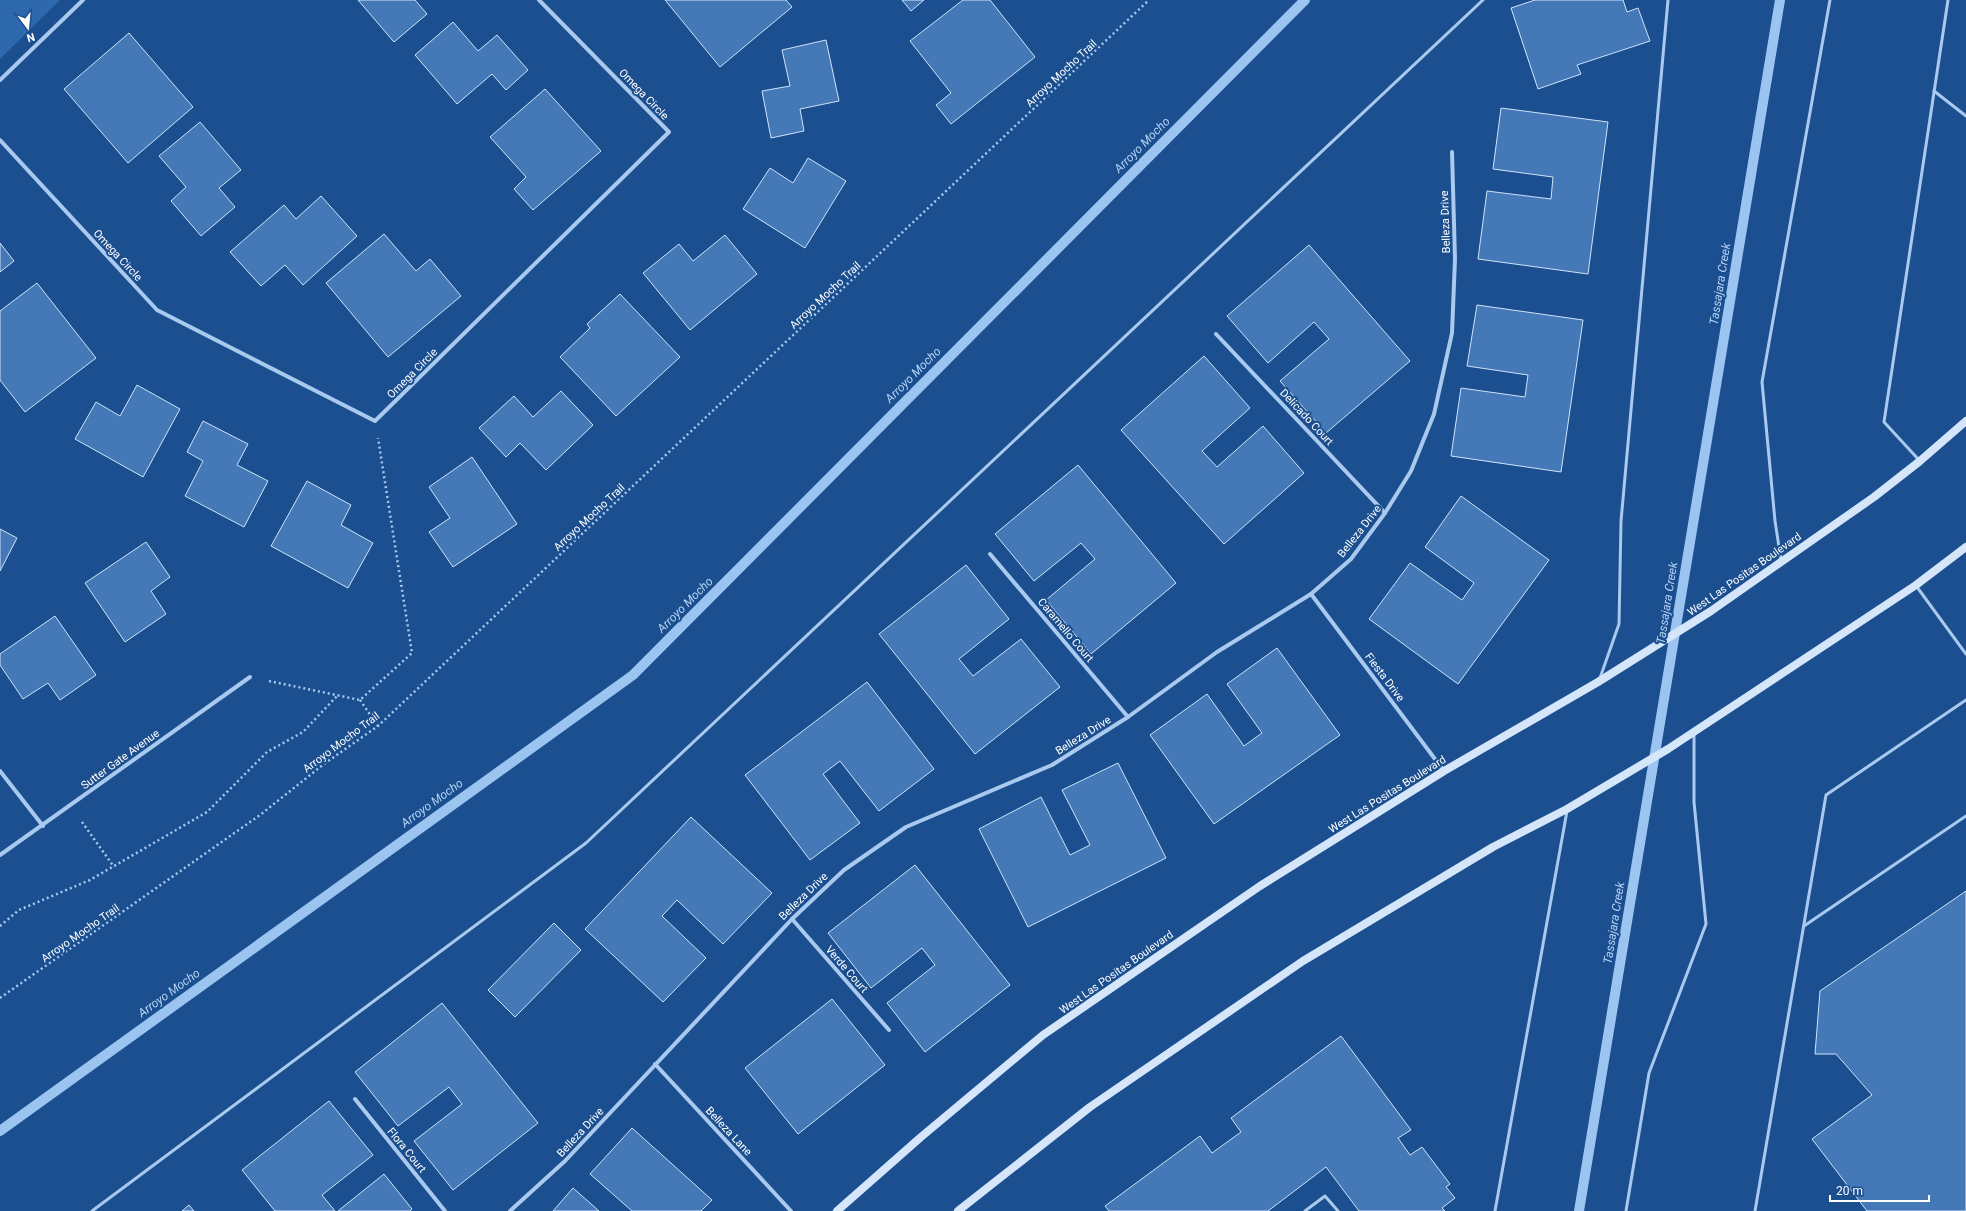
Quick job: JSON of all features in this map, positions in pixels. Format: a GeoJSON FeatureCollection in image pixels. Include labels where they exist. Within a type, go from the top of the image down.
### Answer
{"type":"FeatureCollection","features":[{"type":"Feature","properties":{"kind":"main road","name":"West Las Positas Boulevard"},"geometry":{"type":"LineString","coordinates":[[837,1211],[921,1137],[1043,1035],[1260,886],[1444,771],[1598,682],[1712,611],[1874,497],[1920,462],[1966,421]]}},
{"type":"Feature","properties":{"kind":"main road"},"geometry":{"type":"LineString","coordinates":[[958,1211],[1090,1107],[1303,961],[1493,847],[1567,809],[1668,748],[1916,585],[1966,547]]}},
{"type":"Feature","properties":{"kind":"street"},"geometry":{"type":"LineString","coordinates":[[0,80],[83,0]]}},
{"type":"Feature","properties":{"kind":"street","name":"Omega Circle"},"geometry":{"type":"LineString","coordinates":[[0,140],[157,310],[375,421],[669,132],[539,0]]}},
{"type":"Feature","properties":{"kind":"street","name":"Belleza Drive"},"geometry":{"type":"LineString","coordinates":[[510,1211],[566,1161],[655,1064],[792,920],[844,870],[906,827],[1052,765],[1128,717],[1217,652],[1311,594],[1351,559],[1385,512],[1411,471],[1434,414],[1452,333],[1455,259],[1452,152]]}},
{"type":"Feature","properties":{"kind":"street","name":"Delicado Court"},"geometry":{"type":"LineString","coordinates":[[1216,334],[1385,512]]}},
{"type":"Feature","properties":{"kind":"street","name":"Caramello Court"},"geometry":{"type":"LineString","coordinates":[[990,554],[1128,717]]}},
{"type":"Feature","properties":{"kind":"street","name":"Fiesta Drive"},"geometry":{"type":"LineString","coordinates":[[1311,594],[1444,771]]}},
{"type":"Feature","properties":{"kind":"street","name":"Sutter Gate Avenue"},"geometry":{"type":"LineString","coordinates":[[0,855],[43,826],[250,677]]}},
{"type":"Feature","properties":{"kind":"street"},"geometry":{"type":"LineString","coordinates":[[0,771],[43,826]]}},
{"type":"Feature","properties":{"kind":"street","name":"Verde Court"},"geometry":{"type":"LineString","coordinates":[[792,920],[889,1030]]}},
{"type":"Feature","properties":{"kind":"street","name":"Belleza Lane"},"geometry":{"type":"LineString","coordinates":[[655,1064],[791,1211]]}},
{"type":"Feature","properties":{"kind":"street","name":"Flora Court"},"geometry":{"type":"LineString","coordinates":[[355,1099],[445,1211]]}},
{"type":"Feature","properties":{"kind":"lane"},"geometry":{"type":"LineString","coordinates":[[92,1211],[586,843],[1483,0]]}},
{"type":"Feature","properties":{"kind":"lane"},"geometry":{"type":"LineString","coordinates":[[1598,682],[1619,624],[1621,521],[1668,0]]}},
{"type":"Feature","properties":{"kind":"lane"},"geometry":{"type":"LineString","coordinates":[[1782,562],[1775,521],[1762,382],[1830,0]]}},
{"type":"Feature","properties":{"kind":"lane"},"geometry":{"type":"LineString","coordinates":[[1920,462],[1884,422],[1948,0]]}},
{"type":"Feature","properties":{"kind":"lane"},"geometry":{"type":"LineString","coordinates":[[1934,91],[1966,116]]}},
{"type":"Feature","properties":{"kind":"lane"},"geometry":{"type":"LineString","coordinates":[[1916,585],[1966,654]]}},
{"type":"Feature","properties":{"kind":"lane"},"geometry":{"type":"LineString","coordinates":[[1755,1211],[1826,795],[1966,700]]}},
{"type":"Feature","properties":{"kind":"lane"},"geometry":{"type":"LineString","coordinates":[[1626,1211],[1649,1073],[1706,924],[1694,802],[1694,731]]}},
{"type":"Feature","properties":{"kind":"lane"},"geometry":{"type":"LineString","coordinates":[[1495,1211],[1567,809]]}},
{"type":"Feature","properties":{"kind":"lane"},"geometry":{"type":"LineString","coordinates":[[1803,926],[1966,816]]}},
{"type":"Feature","properties":{"kind":"lane"},"geometry":{"type":"LineString","coordinates":[[1305,1211],[1325,1196],[1338,1211]]}},
{"type":"Feature","properties":{"kind":"path","name":"Arroyo Mocho Trail"},"geometry":{"type":"LineString","coordinates":[[0,998],[260,815],[324,764],[378,726],[1150,0]]}},
{"type":"Feature","properties":{"kind":"path"},"geometry":{"type":"LineString","coordinates":[[360,700],[412,653],[375,421]]}},
{"type":"Feature","properties":{"kind":"path"},"geometry":{"type":"LineString","coordinates":[[250,677],[360,700],[378,726]]}},
{"type":"Feature","properties":{"kind":"path"},"geometry":{"type":"LineString","coordinates":[[0,926],[20,910],[90,880],[207,812],[267,752],[303,732],[337,696]]}},
{"type":"Feature","properties":{"kind":"path"},"geometry":{"type":"LineString","coordinates":[[71,806],[114,867]]}},
{"type":"Feature","properties":{"kind":"shaded area"},"geometry":{"type":"Polygon","coordinates":[[[0,0],[60,0],[0,59],[0,0]]]}},
{"type":"Feature","properties":{"kind":"building"},"geometry":{"type":"Polygon","coordinates":[[[358,0],[415,0],[427,14],[394,42],[358,0]]]}},
{"type":"Feature","properties":{"kind":"building"},"geometry":{"type":"Polygon","coordinates":[[[665,0],[786,0],[792,7],[720,67],[665,0]]]}},
{"type":"Feature","properties":{"kind":"building"},"geometry":{"type":"Polygon","coordinates":[[[902,0],[924,0],[911,11],[902,0]]]}},
{"type":"Feature","properties":{"kind":"building"},"geometry":{"type":"Polygon","coordinates":[[[963,0],[990,0],[1035,57],[951,124],[936,105],[951,93],[910,41],[963,0]]]}},
{"type":"Feature","properties":{"kind":"building"},"geometry":{"type":"Polygon","coordinates":[[[1535,0],[1623,0],[1627,12],[1638,8],[1650,41],[1577,65],[1581,74],[1538,89],[1511,8],[1535,0]]]}},
{"type":"Feature","properties":{"kind":"building"},"geometry":{"type":"Polygon","coordinates":[[[453,22],[478,51],[497,35],[528,70],[506,90],[492,74],[457,104],[415,55],[453,22]]]}},
{"type":"Feature","properties":{"kind":"building"},"geometry":{"type":"Polygon","coordinates":[[[129,33],[193,107],[128,163],[64,89],[129,33]]]}},
{"type":"Feature","properties":{"kind":"building"},"geometry":{"type":"Polygon","coordinates":[[[826,40],[839,101],[800,109],[804,131],[771,138],[762,91],[790,86],[782,50],[826,40]]]}},
{"type":"Feature","properties":{"kind":"building"},"geometry":{"type":"Polygon","coordinates":[[[545,89],[601,151],[533,210],[514,189],[526,177],[490,137],[545,89]]]}},
{"type":"Feature","properties":{"kind":"building"},"geometry":{"type":"Polygon","coordinates":[[[1501,108],[1608,122],[1588,274],[1478,259],[1487,191],[1551,199],[1553,177],[1493,169],[1501,108]]]}},
{"type":"Feature","properties":{"kind":"building"},"geometry":{"type":"Polygon","coordinates":[[[200,122],[241,170],[219,188],[235,207],[201,236],[171,201],[186,187],[159,156],[200,122]]]}},
{"type":"Feature","properties":{"kind":"building"},"geometry":{"type":"Polygon","coordinates":[[[808,158],[846,181],[805,248],[743,209],[770,168],[793,183],[808,158]]]}},
{"type":"Feature","properties":{"kind":"building"},"geometry":{"type":"Polygon","coordinates":[[[321,196],[357,236],[303,285],[285,265],[261,286],[230,252],[284,205],[296,219],[321,196]]]}},
{"type":"Feature","properties":{"kind":"building"},"geometry":{"type":"Polygon","coordinates":[[[384,234],[416,271],[430,259],[461,296],[388,357],[326,283],[384,234]]]}},
{"type":"Feature","properties":{"kind":"building"},"geometry":{"type":"Polygon","coordinates":[[[725,235],[757,274],[690,330],[643,273],[679,244],[693,261],[725,235]]]}},
{"type":"Feature","properties":{"kind":"building"},"geometry":{"type":"Polygon","coordinates":[[[0,243],[14,261],[0,272],[0,243]]]}},
{"type":"Feature","properties":{"kind":"building"},"geometry":{"type":"Polygon","coordinates":[[[1309,245],[1410,361],[1326,433],[1280,381],[1329,339],[1314,322],[1268,363],[1227,316],[1309,245]]]}},
{"type":"Feature","properties":{"kind":"building"},"geometry":{"type":"Polygon","coordinates":[[[37,283],[96,358],[25,412],[0,380],[0,311],[37,283]]]}},
{"type":"Feature","properties":{"kind":"building"},"geometry":{"type":"Polygon","coordinates":[[[620,294],[680,357],[616,416],[560,357],[590,328],[587,324],[620,294]]]}},
{"type":"Feature","properties":{"kind":"building"},"geometry":{"type":"Polygon","coordinates":[[[1477,305],[1583,320],[1561,472],[1451,456],[1461,388],[1525,397],[1528,375],[1467,366],[1477,305]]]}},
{"type":"Feature","properties":{"kind":"building"},"geometry":{"type":"Polygon","coordinates":[[[1204,356],[1250,408],[1202,451],[1217,467],[1263,426],[1304,473],[1224,544],[1121,430],[1204,356]]]}},
{"type":"Feature","properties":{"kind":"building"},"geometry":{"type":"Polygon","coordinates":[[[137,385],[180,409],[143,477],[75,439],[96,402],[120,416],[137,385]]]}},
{"type":"Feature","properties":{"kind":"building"},"geometry":{"type":"Polygon","coordinates":[[[561,391],[593,425],[546,470],[520,443],[506,457],[479,428],[514,396],[533,417],[561,391]]]}},
{"type":"Feature","properties":{"kind":"building"},"geometry":{"type":"Polygon","coordinates":[[[203,421],[248,444],[237,465],[268,481],[244,527],[185,496],[203,461],[187,452],[203,421]]]}},
{"type":"Feature","properties":{"kind":"building"},"geometry":{"type":"Polygon","coordinates":[[[472,457],[517,524],[453,567],[429,532],[450,518],[429,487],[472,457]]]}},
{"type":"Feature","properties":{"kind":"building"},"geometry":{"type":"Polygon","coordinates":[[[1078,465],[1176,583],[1091,654],[1046,600],[1095,559],[1081,543],[1034,581],[995,534],[1078,465]]]}},
{"type":"Feature","properties":{"kind":"building"},"geometry":{"type":"Polygon","coordinates":[[[307,481],[351,505],[341,525],[373,543],[348,588],[271,546],[307,481]]]}},
{"type":"Feature","properties":{"kind":"building"},"geometry":{"type":"Polygon","coordinates":[[[1461,496],[1549,560],[1458,684],[1369,619],[1410,563],[1462,600],[1474,583],[1425,547],[1461,496]]]}},
{"type":"Feature","properties":{"kind":"building"},"geometry":{"type":"Polygon","coordinates":[[[0,529],[17,538],[0,571],[0,529]]]}},
{"type":"Feature","properties":{"kind":"building"},"geometry":{"type":"Polygon","coordinates":[[[146,542],[170,577],[151,591],[166,614],[125,642],[85,583],[146,542]]]}},
{"type":"Feature","properties":{"kind":"building"},"geometry":{"type":"Polygon","coordinates":[[[966,565],[1009,619],[959,659],[973,676],[1021,639],[1060,687],[975,754],[879,634],[966,565]]]}},
{"type":"Feature","properties":{"kind":"building"},"geometry":{"type":"Polygon","coordinates":[[[55,616],[96,675],[60,700],[48,683],[23,699],[0,665],[0,654],[55,616]]]}},
{"type":"Feature","properties":{"kind":"building"},"geometry":{"type":"Polygon","coordinates":[[[1277,648],[1340,735],[1214,824],[1150,735],[1207,694],[1244,746],[1262,733],[1227,684],[1277,648]]]}},
{"type":"Feature","properties":{"kind":"building"},"geometry":{"type":"Polygon","coordinates":[[[867,682],[934,769],[879,811],[840,761],[823,774],[860,823],[810,860],[745,775],[867,682]]]}},
{"type":"Feature","properties":{"kind":"building"},"geometry":{"type":"Polygon","coordinates":[[[1118,763],[1166,858],[1028,927],[979,829],[1041,797],[1070,855],[1090,845],[1062,790],[1118,763]]]}},
{"type":"Feature","properties":{"kind":"building"},"geometry":{"type":"Polygon","coordinates":[[[691,817],[772,893],[723,944],[677,900],[662,916],[706,958],[663,1002],[585,929],[691,817]]]}},
{"type":"Feature","properties":{"kind":"building"},"geometry":{"type":"Polygon","coordinates":[[[915,865],[1010,985],[925,1052],[887,1003],[935,965],[922,948],[871,988],[828,933],[915,865]]]}},
{"type":"Feature","properties":{"kind":"building"},"geometry":{"type":"Polygon","coordinates":[[[1966,891],[1966,1211],[1867,1211],[1812,1139],[1872,1095],[1836,1054],[1815,1054],[1820,991],[1966,891]]]}},
{"type":"Feature","properties":{"kind":"building"},"geometry":{"type":"Polygon","coordinates":[[[554,923],[581,950],[515,1017],[488,990],[554,923]]]}},
{"type":"Feature","properties":{"kind":"building"},"geometry":{"type":"Polygon","coordinates":[[[832,999],[885,1065],[798,1134],[745,1068],[832,999]]]}},
{"type":"Feature","properties":{"kind":"building"},"geometry":{"type":"Polygon","coordinates":[[[442,1003],[538,1123],[453,1190],[414,1141],[462,1104],[449,1087],[398,1126],[355,1072],[442,1003]]]}},
{"type":"Feature","properties":{"kind":"building"},"geometry":{"type":"Polygon","coordinates":[[[1341,1036],[1411,1130],[1398,1138],[1410,1155],[1422,1147],[1450,1184],[1446,1187],[1455,1198],[1442,1208],[1445,1211],[1359,1211],[1326,1167],[1268,1211],[1109,1211],[1105,1206],[1200,1136],[1212,1153],[1241,1132],[1231,1118],[1341,1036]]]}},
{"type":"Feature","properties":{"kind":"building"},"geometry":{"type":"Polygon","coordinates":[[[329,1101],[373,1155],[322,1195],[335,1211],[275,1211],[242,1170],[329,1101]]]}},
{"type":"Feature","properties":{"kind":"building"},"geometry":{"type":"Polygon","coordinates":[[[632,1128],[712,1200],[701,1211],[632,1211],[590,1174],[632,1128]]]}},
{"type":"Feature","properties":{"kind":"building"},"geometry":{"type":"Polygon","coordinates":[[[384,1174],[412,1209],[410,1211],[338,1211],[384,1174]]]}},
{"type":"Feature","properties":{"kind":"building"},"geometry":{"type":"Polygon","coordinates":[[[573,1188],[599,1211],[553,1211],[573,1188]]]}},
{"type":"Feature","properties":{"kind":"building"},"geometry":{"type":"Polygon","coordinates":[[[189,1205],[194,1211],[182,1211],[189,1205]]]}},
{"type":"Feature","properties":{"kind":"waterway","name":"Arroyo Mocho"},"geometry":{"type":"LineString","coordinates":[[0,1131],[633,675],[1305,0]]}},
{"type":"Feature","properties":{"kind":"waterway","name":"Tassajara Creek"},"geometry":{"type":"LineString","coordinates":[[1579,1211],[1780,0]]}}]}
